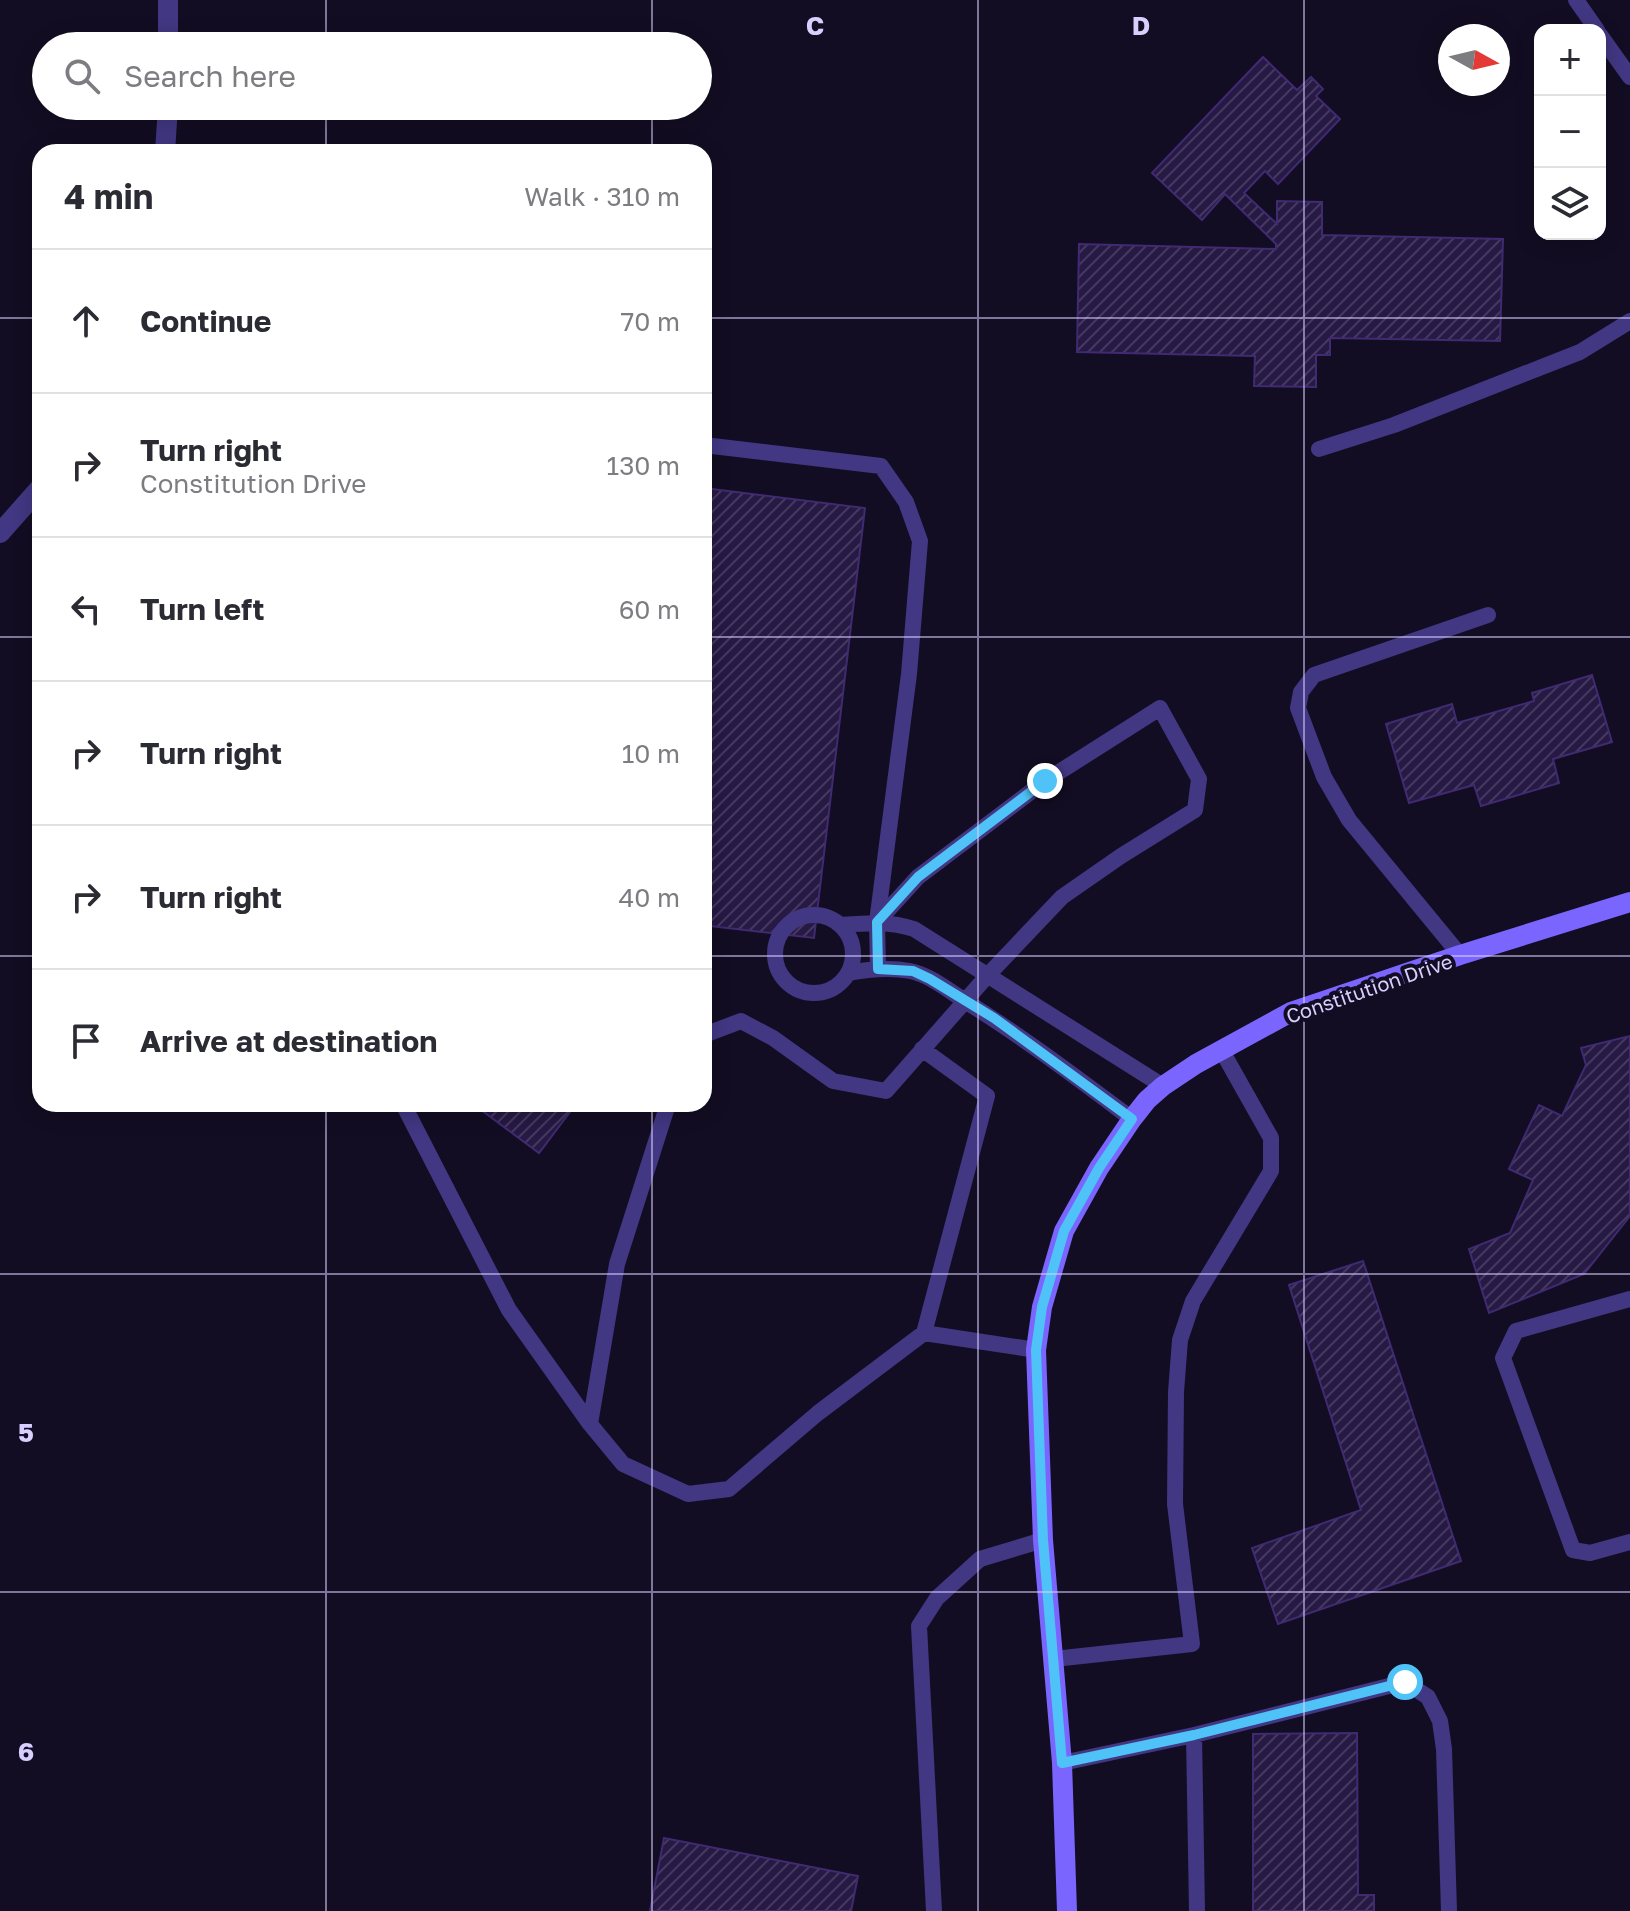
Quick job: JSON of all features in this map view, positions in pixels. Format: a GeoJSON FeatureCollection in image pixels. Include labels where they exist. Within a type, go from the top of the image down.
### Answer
{"type":"FeatureCollection","features":[{"type":"Feature","properties":{"kind":"street"},"geometry":{"type":"LineString","coordinates":[[168,0],[168,32]]}},
{"type":"Feature","properties":{"kind":"street"},"geometry":{"type":"LineString","coordinates":[[166,144],[167,120]]}},
{"type":"Feature","properties":{"kind":"street"},"geometry":{"type":"LineString","coordinates":[[0,533],[32,497]]}},
{"type":"Feature","properties":{"kind":"street","name":"Constitution Drive"},"geometry":{"type":"LineString","coordinates":[[1067,1911],[1062,1763],[1043,1540],[1036,1350],[1042,1307],[1064,1231],[1099,1168],[1132,1119],[1163,1086],[1196,1064],[1291,1012],[1630,902]]}},
{"type":"Feature","properties":{"kind":"lane"},"geometry":{"type":"LineString","coordinates":[[1576,0],[1592,24]]}},
{"type":"Feature","properties":{"kind":"lane"},"geometry":{"type":"LineString","coordinates":[[1606,43],[1630,77]]}},
{"type":"Feature","properties":{"kind":"lane"},"geometry":{"type":"LineString","coordinates":[[1319,449],[1394,425],[1580,352],[1630,321]]}},
{"type":"Feature","properties":{"kind":"lane"},"geometry":{"type":"LineString","coordinates":[[712,446],[881,466],[906,502],[920,541],[909,674],[877,922],[878,969]]}},
{"type":"Feature","properties":{"kind":"lane"},"geometry":{"type":"LineString","coordinates":[[1460,955],[1349,820],[1324,777],[1298,708],[1301,692],[1314,675],[1488,615]]}},
{"type":"Feature","properties":{"kind":"lane"},"geometry":{"type":"LineString","coordinates":[[712,1032],[741,1021],[773,1038],[833,1081],[886,1091],[1062,897],[1195,810],[1199,779],[1160,708],[1045,781],[930,867],[877,922]]}},
{"type":"Feature","properties":{"kind":"lane"},"geometry":{"type":"LineString","coordinates":[[804,916],[829,918],[840,925],[853,947],[853,960],[848,973],[841,983],[817,994],[793,988],[783,979],[774,955],[782,931],[804,916]]}},
{"type":"Feature","properties":{"kind":"lane"},"geometry":{"type":"LineString","coordinates":[[840,925],[877,922],[914,929],[1163,1086]]}},
{"type":"Feature","properties":{"kind":"lane"},"geometry":{"type":"LineString","coordinates":[[848,973],[878,969],[913,971],[930,979],[994,1018],[1132,1119]]}},
{"type":"Feature","properties":{"kind":"lane"},"geometry":{"type":"LineString","coordinates":[[407,1112],[509,1310],[590,1424],[623,1464],[688,1494],[729,1489],[818,1413],[924,1333],[987,1096],[922,1049]]}},
{"type":"Feature","properties":{"kind":"lane"},"geometry":{"type":"LineString","coordinates":[[1054,1659],[1192,1644],[1175,1504],[1176,1392],[1180,1340],[1193,1301],[1271,1171],[1271,1138],[1222,1051]]}},
{"type":"Feature","properties":{"kind":"lane"},"geometry":{"type":"LineString","coordinates":[[590,1424],[617,1264],[665,1112]]}},
{"type":"Feature","properties":{"kind":"lane"},"geometry":{"type":"LineString","coordinates":[[1630,1299],[1516,1331],[1503,1358],[1573,1550],[1590,1553],[1630,1542]]}},
{"type":"Feature","properties":{"kind":"lane"},"geometry":{"type":"LineString","coordinates":[[924,1333],[1036,1350]]}},
{"type":"Feature","properties":{"kind":"lane"},"geometry":{"type":"LineString","coordinates":[[934,1911],[919,1626],[937,1598],[980,1559],[1043,1540]]}},
{"type":"Feature","properties":{"kind":"lane"},"geometry":{"type":"LineString","coordinates":[[1062,1763],[1194,1735],[1405,1682],[1428,1697],[1440,1721],[1444,1749],[1449,1911]]}},
{"type":"Feature","properties":{"kind":"lane"},"geometry":{"type":"LineString","coordinates":[[1194,1735],[1197,1911]]}},
{"type":"Feature","properties":{"kind":"building"},"geometry":{"type":"Polygon","coordinates":[[[1263,57],[1297,90],[1311,77],[1323,89],[1316,96],[1340,119],[1278,184],[1265,171],[1244,193],[1277,224],[1277,201],[1322,202],[1322,235],[1503,239],[1500,341],[1330,338],[1330,355],[1316,355],[1316,387],[1254,386],[1255,356],[1077,352],[1079,244],[1276,249],[1276,244],[1225,194],[1202,220],[1152,173],[1263,57]]]}},
{"type":"Feature","properties":{"kind":"building"},"geometry":{"type":"Polygon","coordinates":[[[712,489],[865,508],[814,938],[712,926],[712,489]]]}},
{"type":"Feature","properties":{"kind":"building"},"geometry":{"type":"Polygon","coordinates":[[[1592,675],[1612,742],[1553,759],[1559,783],[1481,806],[1474,785],[1409,803],[1386,724],[1452,704],[1457,723],[1534,701],[1532,693],[1592,675]]]}},
{"type":"Feature","properties":{"kind":"building"},"geometry":{"type":"Polygon","coordinates":[[[1630,1036],[1630,1216],[1584,1274],[1489,1313],[1469,1249],[1510,1233],[1533,1180],[1509,1169],[1539,1105],[1562,1116],[1586,1065],[1581,1048],[1630,1036]]]}},
{"type":"Feature","properties":{"kind":"building"},"geometry":{"type":"Polygon","coordinates":[[[484,1112],[570,1112],[539,1153],[484,1112]]]}},
{"type":"Feature","properties":{"kind":"building"},"geometry":{"type":"Polygon","coordinates":[[[1363,1261],[1461,1561],[1278,1624],[1252,1548],[1361,1510],[1289,1285],[1363,1261]]]}},
{"type":"Feature","properties":{"kind":"building"},"geometry":{"type":"Polygon","coordinates":[[[1357,1733],[1358,1895],[1374,1895],[1374,1911],[1253,1911],[1253,1734],[1357,1733]]]}},
{"type":"Feature","properties":{"kind":"building"},"geometry":{"type":"Polygon","coordinates":[[[664,1838],[858,1876],[851,1911],[650,1911],[664,1838]]]}},
{"type":"Feature","properties":{"kind":"route"},"geometry":{"type":"LineString","coordinates":[[1045,781],[918,877],[877,922],[878,969],[913,971],[930,979],[994,1018],[1132,1119],[1099,1168],[1064,1231],[1042,1307],[1036,1350],[1043,1540],[1062,1763],[1194,1735],[1405,1682]]}}]}
